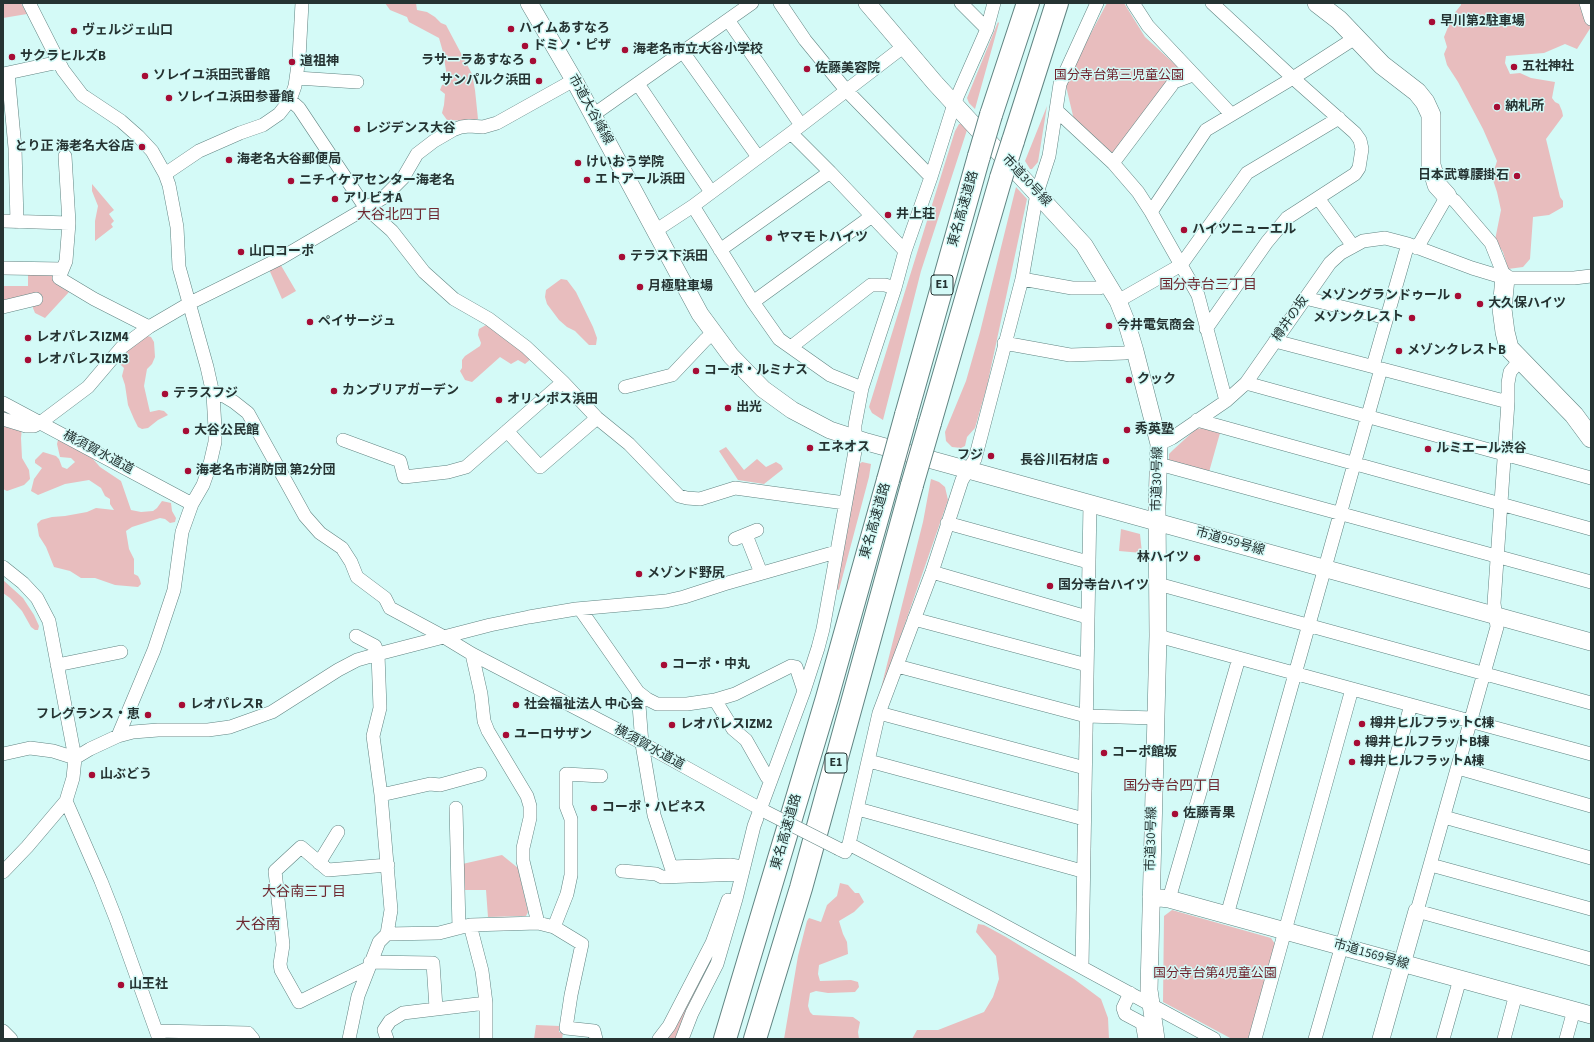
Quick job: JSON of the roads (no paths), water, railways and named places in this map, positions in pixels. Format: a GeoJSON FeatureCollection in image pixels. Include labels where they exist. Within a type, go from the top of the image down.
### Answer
{"type":"FeatureCollection","features":[{"type":"Feature","properties":{"kind":"highway","name":"東名高速道路"},"geometry":{"type":"LineString","coordinates":[[725,1039],[827,698],[979,156],[1028,3]]}},
{"type":"Feature","properties":{"kind":"highway","name":"東名高速道路"},"geometry":{"type":"LineString","coordinates":[[755,1039],[802,888],[912,485],[1001,178],[1057,3]]}},
{"type":"Feature","properties":{"kind":"highway"},"geometry":{"type":"LineString","coordinates":[[714,1039],[804,772]]}},
{"type":"Feature","properties":{"kind":"highway"},"geometry":{"type":"LineString","coordinates":[[769,1039],[802,888]]}},
{"type":"Feature","properties":{"kind":"main road"},"geometry":{"type":"LineString","coordinates":[[1317,3],[1339,20],[1382,65],[1417,92],[1424,102],[1431,115],[1432,128],[1430,148],[1432,170],[1437,185],[1447,196]]}},
{"type":"Feature","properties":{"kind":"main road"},"geometry":{"type":"LineString","coordinates":[[1505,278],[1502,309],[1509,348],[1574,415],[1591,438]]}},
{"type":"Feature","properties":{"kind":"street"},"geometry":{"type":"LineString","coordinates":[[29,3],[59,62],[82,95],[121,121],[138,136],[152,151],[165,174],[169,184],[177,227],[179,267],[208,367],[213,394],[215,428],[212,456],[203,485],[192,504],[181,537],[174,590],[154,650],[118,736]]}},
{"type":"Feature","properties":{"kind":"street"},"geometry":{"type":"LineString","coordinates":[[165,174],[199,151],[240,133],[263,125],[279,114],[290,100],[297,78],[302,3]]}},
{"type":"Feature","properties":{"kind":"street","name":"市道大谷峰線"},"geometry":{"type":"LineString","coordinates":[[529,3],[574,80],[700,314],[731,356],[762,389],[792,410],[830,430],[967,469]]}},
{"type":"Feature","properties":{"kind":"street"},"geometry":{"type":"LineString","coordinates":[[593,115],[752,3]]}},
{"type":"Feature","properties":{"kind":"street"},"geometry":{"type":"LineString","coordinates":[[780,3],[805,40],[846,90],[931,177]]}},
{"type":"Feature","properties":{"kind":"street","name":"市道30号線"},"geometry":{"type":"LineString","coordinates":[[867,3],[903,47],[954,104],[1084,245],[1118,301],[1135,351],[1159,444],[1157,521],[1158,636],[1149,990],[1156,1039]]}},
{"type":"Feature","properties":{"kind":"street"},"geometry":{"type":"LineString","coordinates":[[961,3],[986,29]]}},
{"type":"Feature","properties":{"kind":"street"},"geometry":{"type":"LineString","coordinates":[[682,1039],[692,1013],[717,964],[771,779],[804,691],[823,628],[855,451],[857,410],[862,388],[895,288],[905,251],[931,177],[954,104],[986,29],[994,3]]}},
{"type":"Feature","properties":{"kind":"street"},"geometry":{"type":"LineString","coordinates":[[844,846],[858,809],[879,713],[932,572],[962,480],[967,469],[975,459],[1004,343],[1022,279],[1037,193],[1049,156],[1060,84],[1097,3]]}},
{"type":"Feature","properties":{"kind":"street"},"geometry":{"type":"LineString","coordinates":[[1133,3],[1148,26],[1231,114]]}},
{"type":"Feature","properties":{"kind":"street"},"geometry":{"type":"LineString","coordinates":[[1206,329],[1267,242],[1287,218],[1355,174],[1359,168],[1362,149],[1360,140],[1355,132],[1293,78],[1212,3]]}},
{"type":"Feature","properties":{"kind":"street"},"geometry":{"type":"LineString","coordinates":[[1586,3],[1591,19]]}},
{"type":"Feature","properties":{"kind":"street"},"geometry":{"type":"LineString","coordinates":[[728,20],[796,129],[830,172],[905,251]]}},
{"type":"Feature","properties":{"kind":"street"},"geometry":{"type":"LineString","coordinates":[[1151,212],[1206,130],[1293,78],[1355,38]]}},
{"type":"Feature","properties":{"kind":"street"},"geometry":{"type":"LineString","coordinates":[[655,231],[693,206],[903,47]]}},
{"type":"Feature","properties":{"kind":"street"},"geometry":{"type":"LineString","coordinates":[[683,52],[758,157]]}},
{"type":"Feature","properties":{"kind":"street"},"geometry":{"type":"LineString","coordinates":[[17,222],[15,148],[6,73],[59,62]]}},
{"type":"Feature","properties":{"kind":"street"},"geometry":{"type":"LineString","coordinates":[[1113,163],[1174,82],[1193,75]]}},
{"type":"Feature","properties":{"kind":"street"},"geometry":{"type":"LineString","coordinates":[[297,78],[357,82]]}},
{"type":"Feature","properties":{"kind":"street"},"geometry":{"type":"LineString","coordinates":[[3,419],[26,426],[34,426],[40,423],[88,387],[122,347],[149,327],[190,303],[281,258],[365,207],[383,198],[403,178],[417,154],[434,140],[461,127],[483,127],[497,123],[574,80]]}},
{"type":"Feature","properties":{"kind":"street"},"geometry":{"type":"LineString","coordinates":[[638,84],[711,192]]}},
{"type":"Feature","properties":{"kind":"street"},"geometry":{"type":"LineString","coordinates":[[290,100],[299,108],[365,207],[392,231],[424,272],[454,299],[503,328],[526,347],[563,382],[597,418],[629,444],[679,496],[700,499],[735,488],[845,503]]}},
{"type":"Feature","properties":{"kind":"street"},"geometry":{"type":"LineString","coordinates":[[1056,110],[1113,163],[1138,192],[1151,212],[1198,295],[1226,401]]}},
{"type":"Feature","properties":{"kind":"street"},"geometry":{"type":"LineString","coordinates":[[1118,301],[1181,265],[1247,173],[1339,118]]}},
{"type":"Feature","properties":{"kind":"street"},"geometry":{"type":"LineString","coordinates":[[65,156],[69,223],[66,261],[59,278],[94,299],[149,327]]}},
{"type":"Feature","properties":{"kind":"street"},"geometry":{"type":"LineString","coordinates":[[720,250],[830,172]]}},
{"type":"Feature","properties":{"kind":"street"},"geometry":{"type":"LineString","coordinates":[[1227,915],[1368,417],[1387,318],[1412,246],[1447,196],[1455,201],[1491,243],[1505,278]]}},
{"type":"Feature","properties":{"kind":"street"},"geometry":{"type":"LineString","coordinates":[[1318,198],[1353,246]]}},
{"type":"Feature","properties":{"kind":"street"},"geometry":{"type":"LineString","coordinates":[[693,206],[753,302],[779,339],[830,375],[862,388]]}},
{"type":"Feature","properties":{"kind":"street"},"geometry":{"type":"LineString","coordinates":[[753,302],[872,216]]}},
{"type":"Feature","properties":{"kind":"street"},"geometry":{"type":"LineString","coordinates":[[3,221],[69,223]]}},
{"type":"Feature","properties":{"kind":"street","name":"樽井の坂"},"geometry":{"type":"LineString","coordinates":[[1159,444],[1172,438],[1226,401],[1246,383],[1330,263],[1340,253],[1363,241],[1385,238],[1505,278],[1574,278],[1591,276]]}},
{"type":"Feature","properties":{"kind":"street"},"geometry":{"type":"LineString","coordinates":[[3,268],[62,269]]}},
{"type":"Feature","properties":{"kind":"street"},"geometry":{"type":"LineString","coordinates":[[1022,279],[1072,288],[1099,288],[1108,285]]}},
{"type":"Feature","properties":{"kind":"street"},"geometry":{"type":"LineString","coordinates":[[791,347],[872,285],[885,285],[895,288]]}},
{"type":"Feature","properties":{"kind":"street"},"geometry":{"type":"LineString","coordinates":[[1306,298],[1387,318]]}},
{"type":"Feature","properties":{"kind":"street"},"geometry":{"type":"LineString","coordinates":[[3,307],[36,299]]}},
{"type":"Feature","properties":{"kind":"street"},"geometry":{"type":"LineString","coordinates":[[625,387],[672,375],[713,333]]}},
{"type":"Feature","properties":{"kind":"street"},"geometry":{"type":"LineString","coordinates":[[1275,340],[1508,402]]}},
{"type":"Feature","properties":{"kind":"street"},"geometry":{"type":"LineString","coordinates":[[1004,343],[1070,355],[1125,353],[1135,351]]}},
{"type":"Feature","properties":{"kind":"street"},"geometry":{"type":"LineString","coordinates":[[1381,1039],[1497,627],[1494,603],[1500,505],[1505,454],[1508,383],[1510,372],[1520,360]]}},
{"type":"Feature","properties":{"kind":"street"},"geometry":{"type":"LineString","coordinates":[[343,440],[400,461],[404,477],[448,472],[466,467],[563,382]]}},
{"type":"Feature","properties":{"kind":"street"},"geometry":{"type":"LineString","coordinates":[[1246,383],[1591,478]]}},
{"type":"Feature","properties":{"kind":"street","name":"横須賀水道道"},"geometry":{"type":"LineString","coordinates":[[213,394],[224,396],[248,413],[305,516],[320,533],[342,548],[351,562],[357,577],[385,598],[390,608],[472,654],[763,810],[844,846],[1082,967],[1214,1039]]}},
{"type":"Feature","properties":{"kind":"street","name":"横須賀水道道"},"geometry":{"type":"LineString","coordinates":[[3,403],[192,504]]}},
{"type":"Feature","properties":{"kind":"street"},"geometry":{"type":"LineString","coordinates":[[507,431],[540,467],[597,418]]}},
{"type":"Feature","properties":{"kind":"street"},"geometry":{"type":"LineString","coordinates":[[1197,420],[1591,529]]}},
{"type":"Feature","properties":{"kind":"street"},"geometry":{"type":"LineString","coordinates":[[1159,464],[1591,582]]}},
{"type":"Feature","properties":{"kind":"street","name":"市道959号線"},"geometry":{"type":"LineString","coordinates":[[967,469],[1496,614],[1591,642]]}},
{"type":"Feature","properties":{"kind":"street"},"geometry":{"type":"LineString","coordinates":[[1082,967],[1082,871],[1090,503]]}},
{"type":"Feature","properties":{"kind":"street"},"geometry":{"type":"LineString","coordinates":[[947,523],[1088,562]]}},
{"type":"Feature","properties":{"kind":"street"},"geometry":{"type":"LineString","coordinates":[[746,535],[761,573]]}},
{"type":"Feature","properties":{"kind":"street"},"geometry":{"type":"LineString","coordinates":[[3,754],[30,748],[53,751],[75,758],[118,736],[133,732],[158,730],[208,730],[230,727],[253,720],[279,709],[357,660],[503,622],[580,609],[666,601],[684,597],[836,552]]}},
{"type":"Feature","properties":{"kind":"street"},"geometry":{"type":"LineString","coordinates":[[3,567],[23,583],[37,598],[49,621],[75,758],[73,778],[66,802],[3,872]]}},
{"type":"Feature","properties":{"kind":"street"},"geometry":{"type":"LineString","coordinates":[[932,572],[1087,617]]}},
{"type":"Feature","properties":{"kind":"street"},"geometry":{"type":"LineString","coordinates":[[1158,584],[1591,703]]}},
{"type":"Feature","properties":{"kind":"street"},"geometry":{"type":"LineString","coordinates":[[580,609],[638,692],[657,704],[688,704],[715,700],[735,694],[791,666],[796,667],[804,691]]}},
{"type":"Feature","properties":{"kind":"street"},"geometry":{"type":"LineString","coordinates":[[914,619],[1087,665]]}},
{"type":"Feature","properties":{"kind":"street"},"geometry":{"type":"LineString","coordinates":[[356,636],[375,646],[378,654],[380,708],[373,736],[388,865],[391,910],[388,934]]}},
{"type":"Feature","properties":{"kind":"street"},"geometry":{"type":"LineString","coordinates":[[1158,636],[1591,754]]}},
{"type":"Feature","properties":{"kind":"street"},"geometry":{"type":"LineString","coordinates":[[58,665],[121,652]]}},
{"type":"Feature","properties":{"kind":"street"},"geometry":{"type":"LineString","coordinates":[[472,654],[481,694],[484,721],[488,731],[527,796],[530,806],[530,818],[523,848],[523,861],[538,923]]}},
{"type":"Feature","properties":{"kind":"street"},"geometry":{"type":"LineString","coordinates":[[1169,900],[1239,658]]}},
{"type":"Feature","properties":{"kind":"street"},"geometry":{"type":"LineString","coordinates":[[897,666],[1086,716],[1155,718]]}},
{"type":"Feature","properties":{"kind":"street"},"geometry":{"type":"LineString","coordinates":[[1255,1039],[1352,689]]}},
{"type":"Feature","properties":{"kind":"street"},"geometry":{"type":"LineString","coordinates":[[638,692],[642,744],[654,815],[672,867],[730,865],[743,871]]}},
{"type":"Feature","properties":{"kind":"street"},"geometry":{"type":"LineString","coordinates":[[715,700],[733,729],[746,740],[767,777],[771,779]]}},
{"type":"Feature","properties":{"kind":"street"},"geometry":{"type":"LineString","coordinates":[[1316,1039],[1411,705]]}},
{"type":"Feature","properties":{"kind":"street"},"geometry":{"type":"LineString","coordinates":[[879,713],[1085,768]]}},
{"type":"Feature","properties":{"kind":"street"},"geometry":{"type":"LineString","coordinates":[[869,761],[1084,819]]}},
{"type":"Feature","properties":{"kind":"street"},"geometry":{"type":"LineString","coordinates":[[1458,768],[1591,806]]}},
{"type":"Feature","properties":{"kind":"street"},"geometry":{"type":"LineString","coordinates":[[381,795],[430,784],[440,785],[480,774]]}},
{"type":"Feature","properties":{"kind":"street"},"geometry":{"type":"LineString","coordinates":[[554,927],[567,894],[571,875],[571,819],[566,806],[566,774],[601,776]]}},
{"type":"Feature","properties":{"kind":"street"},"geometry":{"type":"LineString","coordinates":[[66,802],[104,887],[158,1035],[248,1033],[253,1039]]}},
{"type":"Feature","properties":{"kind":"street"},"geometry":{"type":"LineString","coordinates":[[456,808],[464,926],[482,971],[486,1003],[486,1039]]}},
{"type":"Feature","properties":{"kind":"street"},"geometry":{"type":"LineString","coordinates":[[858,809],[1082,871]]}},
{"type":"Feature","properties":{"kind":"street"},"geometry":{"type":"LineString","coordinates":[[1444,817],[1591,858]]}},
{"type":"Feature","properties":{"kind":"street"},"geometry":{"type":"LineString","coordinates":[[320,863],[338,832]]}},
{"type":"Feature","properties":{"kind":"street"},"geometry":{"type":"LineString","coordinates":[[388,865],[328,870],[301,847],[275,871],[283,945],[280,964],[281,970],[300,1002],[369,965],[433,962],[436,1008]]}},
{"type":"Feature","properties":{"kind":"street"},"geometry":{"type":"LineString","coordinates":[[1430,865],[1591,909]]}},
{"type":"Feature","properties":{"kind":"street"},"geometry":{"type":"LineString","coordinates":[[622,871],[656,874],[662,877],[743,871]]}},
{"type":"Feature","properties":{"kind":"street"},"geometry":{"type":"LineString","coordinates":[[659,1039],[670,1026],[688,987],[700,968],[712,943],[734,882],[743,871]]}},
{"type":"Feature","properties":{"kind":"street","name":"市道1569号線"},"geometry":{"type":"LineString","coordinates":[[1151,897],[1169,900],[1285,930],[1591,1015]]}},
{"type":"Feature","properties":{"kind":"street"},"geometry":{"type":"LineString","coordinates":[[1417,911],[1591,959]]}},
{"type":"Feature","properties":{"kind":"street"},"geometry":{"type":"LineString","coordinates":[[349,1039],[358,996],[369,965],[379,942],[388,934],[439,933],[464,926],[538,923],[554,927],[582,944],[571,995],[566,1028],[594,1031],[596,1039]]}},
{"type":"Feature","properties":{"kind":"street"},"geometry":{"type":"LineString","coordinates":[[1443,1039],[1460,979]]}},
{"type":"Feature","properties":{"kind":"street"},"geometry":{"type":"LineString","coordinates":[[1130,993],[1123,1008],[1125,1014],[1142,1023],[1145,1039]]}},
{"type":"Feature","properties":{"kind":"street"},"geometry":{"type":"LineString","coordinates":[[1504,1039],[1516,994]]}},
{"type":"Feature","properties":{"kind":"street"},"geometry":{"type":"LineString","coordinates":[[387,1039],[384,1030],[390,1021],[403,1013],[486,1003]]}},
{"type":"Feature","properties":{"kind":"street"},"geometry":{"type":"LineString","coordinates":[[1566,1039],[1574,1010]]}},
{"type":"Feature","properties":{"kind":"street"},"geometry":{"type":"LineString","coordinates":[[3,1031],[12,1039]]}},
{"type":"Feature","properties":{"kind":"place","name":"早川第2駐車場"},"geometry":{"type":"Point","coordinates":[1432,22]}},
{"type":"Feature","properties":{"kind":"place","name":"ハイムあすなろ"},"geometry":{"type":"Point","coordinates":[511,29]}},
{"type":"Feature","properties":{"kind":"place","name":"ヴェルジェ山口"},"geometry":{"type":"Point","coordinates":[74,31]}},
{"type":"Feature","properties":{"kind":"place","name":"ドミノ・ピザ"},"geometry":{"type":"Point","coordinates":[525,46]}},
{"type":"Feature","properties":{"kind":"place","name":"海老名市立大谷小学校"},"geometry":{"type":"Point","coordinates":[625,50]}},
{"type":"Feature","properties":{"kind":"place","name":"サクラヒルズB"},"geometry":{"type":"Point","coordinates":[12,57]}},
{"type":"Feature","properties":{"kind":"place","name":"ラサーラあすなろ"},"geometry":{"type":"Point","coordinates":[533,61]}},
{"type":"Feature","properties":{"kind":"place","name":"道祖神"},"geometry":{"type":"Point","coordinates":[292,62]}},
{"type":"Feature","properties":{"kind":"place","name":"五社神社"},"geometry":{"type":"Point","coordinates":[1514,67]}},
{"type":"Feature","properties":{"kind":"place","name":"佐藤美容院"},"geometry":{"type":"Point","coordinates":[807,69]}},
{"type":"Feature","properties":{"kind":"place","name":"ソレイユ浜田弐番館"},"geometry":{"type":"Point","coordinates":[145,76]}},
{"type":"Feature","properties":{"kind":"place","name":"サンパルク浜田"},"geometry":{"type":"Point","coordinates":[539,81]}},
{"type":"Feature","properties":{"kind":"place","name":"ソレイユ浜田参番館"},"geometry":{"type":"Point","coordinates":[169,98]}},
{"type":"Feature","properties":{"kind":"place","name":"納札所"},"geometry":{"type":"Point","coordinates":[1497,107]}},
{"type":"Feature","properties":{"kind":"place","name":"レジデンス大谷"},"geometry":{"type":"Point","coordinates":[357,129]}},
{"type":"Feature","properties":{"kind":"place","name":"とり正 海老名大谷店"},"geometry":{"type":"Point","coordinates":[142,147]}},
{"type":"Feature","properties":{"kind":"place","name":"海老名大谷郵便局"},"geometry":{"type":"Point","coordinates":[229,160]}},
{"type":"Feature","properties":{"kind":"place","name":"けいおう学院"},"geometry":{"type":"Point","coordinates":[578,163]}},
{"type":"Feature","properties":{"kind":"place","name":"日本武尊腰掛石"},"geometry":{"type":"Point","coordinates":[1517,176]}},
{"type":"Feature","properties":{"kind":"place","name":"エトアール浜田"},"geometry":{"type":"Point","coordinates":[587,180]}},
{"type":"Feature","properties":{"kind":"place","name":"ニチイケアセンター海老名"},"geometry":{"type":"Point","coordinates":[291,181]}},
{"type":"Feature","properties":{"kind":"place","name":"アリビオA"},"geometry":{"type":"Point","coordinates":[335,199]}},
{"type":"Feature","properties":{"kind":"place","name":"井上荘"},"geometry":{"type":"Point","coordinates":[888,215]}},
{"type":"Feature","properties":{"kind":"place","name":"ハイツニューエル"},"geometry":{"type":"Point","coordinates":[1184,230]}},
{"type":"Feature","properties":{"kind":"place","name":"ヤマモトハイツ"},"geometry":{"type":"Point","coordinates":[769,238]}},
{"type":"Feature","properties":{"kind":"place","name":"山口コーポ"},"geometry":{"type":"Point","coordinates":[241,252]}},
{"type":"Feature","properties":{"kind":"place","name":"テラス下浜田"},"geometry":{"type":"Point","coordinates":[622,257]}},
{"type":"Feature","properties":{"kind":"place","name":"月極駐車場"},"geometry":{"type":"Point","coordinates":[640,287]}},
{"type":"Feature","properties":{"kind":"place","name":"メゾングランドゥール"},"geometry":{"type":"Point","coordinates":[1458,296]}},
{"type":"Feature","properties":{"kind":"place","name":"大久保ハイツ"},"geometry":{"type":"Point","coordinates":[1480,304]}},
{"type":"Feature","properties":{"kind":"place","name":"メゾンクレスト"},"geometry":{"type":"Point","coordinates":[1412,318]}},
{"type":"Feature","properties":{"kind":"place","name":"ペイサージュ"},"geometry":{"type":"Point","coordinates":[310,322]}},
{"type":"Feature","properties":{"kind":"place","name":"今井電気商会"},"geometry":{"type":"Point","coordinates":[1109,326]}},
{"type":"Feature","properties":{"kind":"place","name":"レオパレスIZM4"},"geometry":{"type":"Point","coordinates":[28,338]}},
{"type":"Feature","properties":{"kind":"place","name":"メゾンクレストB"},"geometry":{"type":"Point","coordinates":[1399,351]}},
{"type":"Feature","properties":{"kind":"place","name":"レオパレスIZM3"},"geometry":{"type":"Point","coordinates":[28,360]}},
{"type":"Feature","properties":{"kind":"place","name":"コーポ・ルミナス"},"geometry":{"type":"Point","coordinates":[696,371]}},
{"type":"Feature","properties":{"kind":"place","name":"クック"},"geometry":{"type":"Point","coordinates":[1129,380]}},
{"type":"Feature","properties":{"kind":"place","name":"カンブリアガーデン"},"geometry":{"type":"Point","coordinates":[334,391]}},
{"type":"Feature","properties":{"kind":"place","name":"テラスフジ"},"geometry":{"type":"Point","coordinates":[165,394]}},
{"type":"Feature","properties":{"kind":"place","name":"オリンポス浜田"},"geometry":{"type":"Point","coordinates":[499,400]}},
{"type":"Feature","properties":{"kind":"place","name":"出光"},"geometry":{"type":"Point","coordinates":[728,408]}},
{"type":"Feature","properties":{"kind":"place","name":"秀英塾"},"geometry":{"type":"Point","coordinates":[1127,430]}},
{"type":"Feature","properties":{"kind":"place","name":"大谷公民館"},"geometry":{"type":"Point","coordinates":[186,431]}},
{"type":"Feature","properties":{"kind":"place","name":"エネオス"},"geometry":{"type":"Point","coordinates":[810,448]}},
{"type":"Feature","properties":{"kind":"place","name":"ルミエール渋谷"},"geometry":{"type":"Point","coordinates":[1428,449]}},
{"type":"Feature","properties":{"kind":"place","name":"フジ"},"geometry":{"type":"Point","coordinates":[991,456]}},
{"type":"Feature","properties":{"kind":"place","name":"長谷川石材店"},"geometry":{"type":"Point","coordinates":[1106,461]}},
{"type":"Feature","properties":{"kind":"place","name":"海老名市消防団 第2分団"},"geometry":{"type":"Point","coordinates":[188,471]}},
{"type":"Feature","properties":{"kind":"place","name":"林ハイツ"},"geometry":{"type":"Point","coordinates":[1197,558]}},
{"type":"Feature","properties":{"kind":"place","name":"メゾンド野尻"},"geometry":{"type":"Point","coordinates":[639,574]}},
{"type":"Feature","properties":{"kind":"place","name":"国分寺台ハイツ"},"geometry":{"type":"Point","coordinates":[1050,586]}},
{"type":"Feature","properties":{"kind":"place","name":"コーポ・中丸"},"geometry":{"type":"Point","coordinates":[664,665]}},
{"type":"Feature","properties":{"kind":"place","name":"レオパレスR"},"geometry":{"type":"Point","coordinates":[182,705]}},
{"type":"Feature","properties":{"kind":"place","name":"社会福祉法人 中心会"},"geometry":{"type":"Point","coordinates":[516,705]}},
{"type":"Feature","properties":{"kind":"place","name":"フレグランス・恵"},"geometry":{"type":"Point","coordinates":[148,715]}},
{"type":"Feature","properties":{"kind":"place","name":"樽井ヒルフラットC棟"},"geometry":{"type":"Point","coordinates":[1362,724]}},
{"type":"Feature","properties":{"kind":"place","name":"レオパレスIZM2"},"geometry":{"type":"Point","coordinates":[672,725]}},
{"type":"Feature","properties":{"kind":"place","name":"ユーロサザン"},"geometry":{"type":"Point","coordinates":[506,735]}},
{"type":"Feature","properties":{"kind":"place","name":"樽井ヒルフラットB棟"},"geometry":{"type":"Point","coordinates":[1357,743]}},
{"type":"Feature","properties":{"kind":"place","name":"コーポ館坂"},"geometry":{"type":"Point","coordinates":[1104,753]}},
{"type":"Feature","properties":{"kind":"place","name":"樽井ヒルフラットA棟"},"geometry":{"type":"Point","coordinates":[1352,762]}},
{"type":"Feature","properties":{"kind":"place","name":"山ぶどう"},"geometry":{"type":"Point","coordinates":[92,775]}},
{"type":"Feature","properties":{"kind":"place","name":"コーポ・ハピネス"},"geometry":{"type":"Point","coordinates":[594,808]}},
{"type":"Feature","properties":{"kind":"place","name":"佐藤青果"},"geometry":{"type":"Point","coordinates":[1175,814]}},
{"type":"Feature","properties":{"kind":"place","name":"山王社"},"geometry":{"type":"Point","coordinates":[121,985]}},
{"type":"Feature","properties":{"kind":"district","name":"大谷北四丁目"},"geometry":{"type":"Point","coordinates":[399,216]}},
{"type":"Feature","properties":{"kind":"district","name":"国分寺台三丁目"},"geometry":{"type":"Point","coordinates":[1208,286]}},
{"type":"Feature","properties":{"kind":"district","name":"国分寺台四丁目"},"geometry":{"type":"Point","coordinates":[1172,787]}},
{"type":"Feature","properties":{"kind":"district","name":"大谷南三丁目"},"geometry":{"type":"Point","coordinates":[304,893]}},
{"type":"Feature","properties":{"kind":"district","name":"大谷南"},"geometry":{"type":"Point","coordinates":[258,926]}},
{"type":"Feature","properties":{"kind":"park label","name":"国分寺台第三児童公園"},"geometry":{"type":"Point","coordinates":[1119,76]}},
{"type":"Feature","properties":{"kind":"park label","name":"国分寺台第4児童公園"},"geometry":{"type":"Point","coordinates":[1215,974]}}]}
